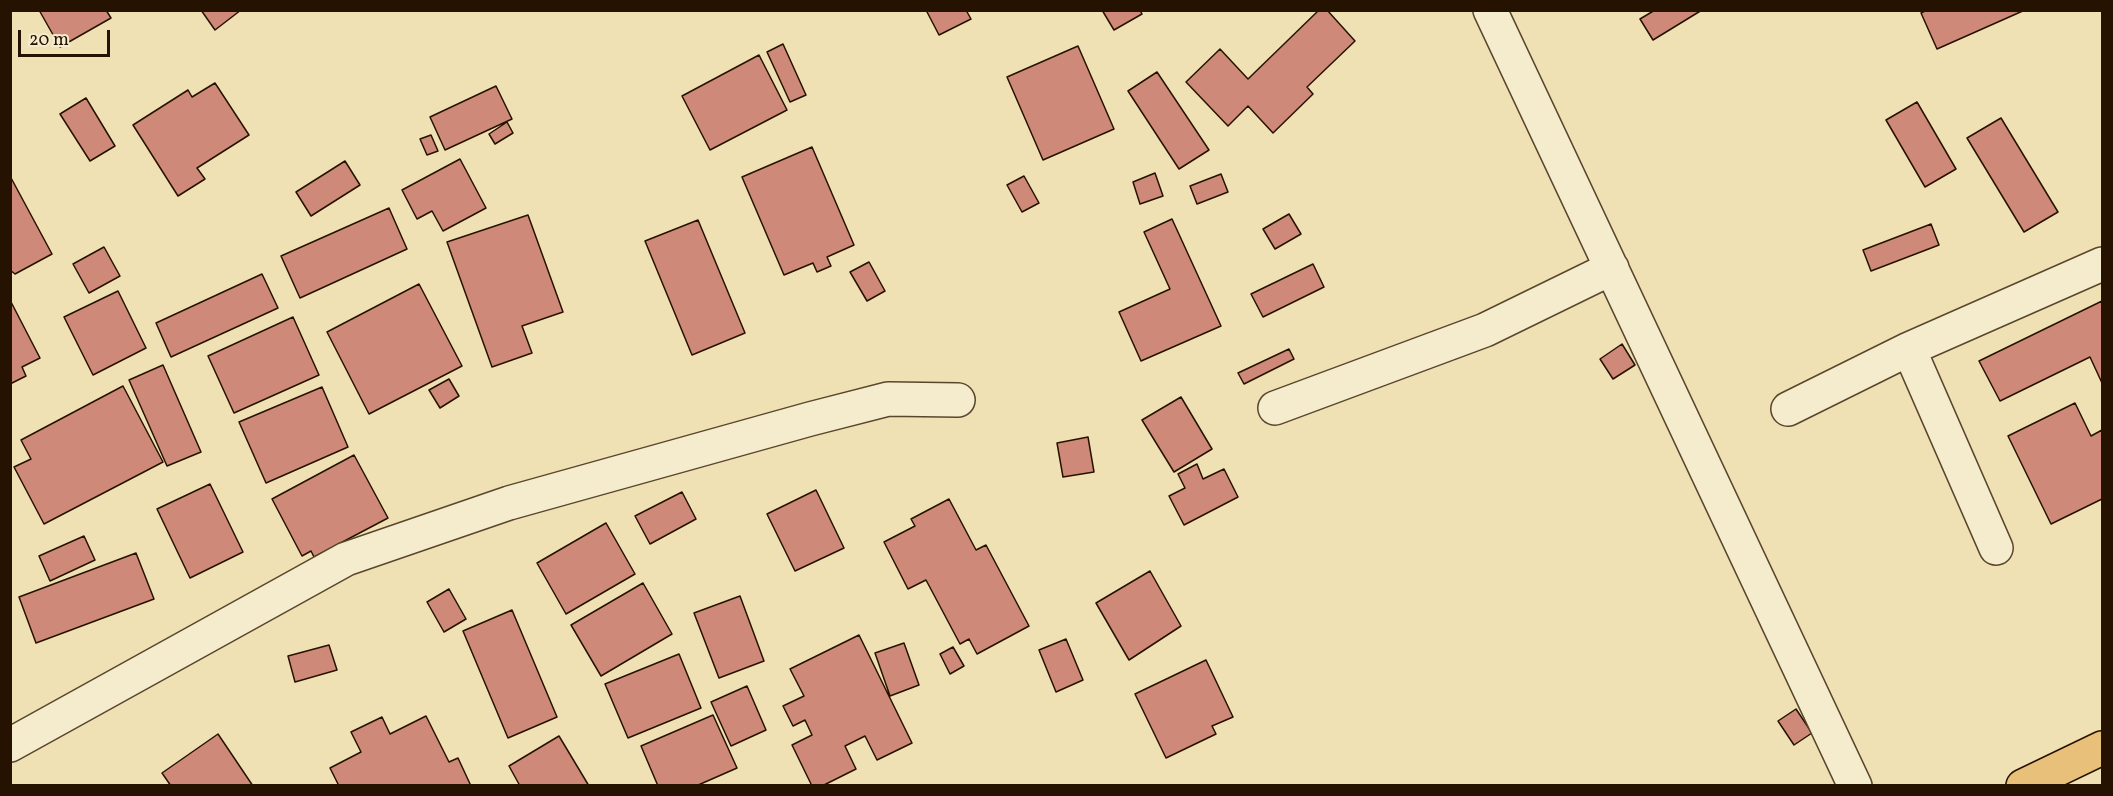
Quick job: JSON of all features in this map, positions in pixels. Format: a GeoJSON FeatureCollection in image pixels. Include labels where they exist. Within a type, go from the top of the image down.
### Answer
{"type":"FeatureCollection","features":[{"type":"Feature","properties":{"kind":"main road"},"geometry":{"type":"LineString","coordinates":[[2023,786],[2103,748]]}},
{"type":"Feature","properties":{"kind":"street"},"geometry":{"type":"LineString","coordinates":[[1490,10],[1855,786]]}},
{"type":"Feature","properties":{"kind":"street"},"geometry":{"type":"LineString","coordinates":[[1788,409],[1909,349],[2103,264]]}},
{"type":"Feature","properties":{"kind":"street"},"geometry":{"type":"LineString","coordinates":[[1275,408],[1485,330],[1612,268]]}},
{"type":"Feature","properties":{"kind":"street"},"geometry":{"type":"LineString","coordinates":[[1909,349],[1996,548]]}},
{"type":"Feature","properties":{"kind":"street"},"geometry":{"type":"LineString","coordinates":[[10,745],[346,560],[509,503],[810,419],[888,399],[958,400]]}},
{"type":"Feature","properties":{"kind":"building"},"geometry":{"type":"Polygon","coordinates":[[[39,10],[106,10],[111,18],[60,47],[39,10]]]}},
{"type":"Feature","properties":{"kind":"building"},"geometry":{"type":"Polygon","coordinates":[[[201,10],[241,10],[215,30],[201,10]]]}},
{"type":"Feature","properties":{"kind":"building"},"geometry":{"type":"Polygon","coordinates":[[[926,10],[966,10],[971,19],[939,35],[926,10]]]}},
{"type":"Feature","properties":{"kind":"building"},"geometry":{"type":"Polygon","coordinates":[[[1102,10],[1140,10],[1142,14],[1114,30],[1102,10]]]}},
{"type":"Feature","properties":{"kind":"building"},"geometry":{"type":"Polygon","coordinates":[[[1319,10],[1327,10],[1355,41],[1307,87],[1313,94],[1273,133],[1248,106],[1228,126],[1186,82],[1220,49],[1248,79],[1319,10]]]}},
{"type":"Feature","properties":{"kind":"building"},"geometry":{"type":"Polygon","coordinates":[[[1655,10],[1702,10],[1653,40],[1640,19],[1655,10]]]}},
{"type":"Feature","properties":{"kind":"building"},"geometry":{"type":"Polygon","coordinates":[[[1927,10],[2025,10],[1937,49],[1921,13],[1927,10]]]}},
{"type":"Feature","properties":{"kind":"building"},"geometry":{"type":"Polygon","coordinates":[[[783,44],[806,95],[790,102],[767,52],[783,44]]]}},
{"type":"Feature","properties":{"kind":"building"},"geometry":{"type":"Polygon","coordinates":[[[1078,46],[1114,129],[1043,160],[1007,77],[1078,46]]]}},
{"type":"Feature","properties":{"kind":"building"},"geometry":{"type":"Polygon","coordinates":[[[759,55],[787,110],[710,150],[682,96],[759,55]]]}},
{"type":"Feature","properties":{"kind":"building"},"geometry":{"type":"Polygon","coordinates":[[[1157,72],[1209,150],[1179,169],[1128,91],[1157,72]]]}},
{"type":"Feature","properties":{"kind":"building"},"geometry":{"type":"Polygon","coordinates":[[[215,83],[249,135],[197,168],[205,179],[178,196],[133,125],[188,90],[192,97],[215,83]]]}},
{"type":"Feature","properties":{"kind":"building"},"geometry":{"type":"Polygon","coordinates":[[[496,86],[512,119],[445,150],[430,117],[496,86]]]}},
{"type":"Feature","properties":{"kind":"building"},"geometry":{"type":"Polygon","coordinates":[[[86,98],[115,146],[90,161],[60,114],[86,98]]]}},
{"type":"Feature","properties":{"kind":"building"},"geometry":{"type":"Polygon","coordinates":[[[1917,102],[1956,169],[1925,187],[1886,120],[1917,102]]]}},
{"type":"Feature","properties":{"kind":"building"},"geometry":{"type":"Polygon","coordinates":[[[2001,118],[2058,212],[2024,232],[1967,138],[2001,118]]]}},
{"type":"Feature","properties":{"kind":"building"},"geometry":{"type":"Polygon","coordinates":[[[507,122],[513,133],[495,144],[489,134],[507,122]]]}},
{"type":"Feature","properties":{"kind":"building"},"geometry":{"type":"Polygon","coordinates":[[[431,135],[438,151],[427,155],[420,139],[431,135]]]}},
{"type":"Feature","properties":{"kind":"building"},"geometry":{"type":"Polygon","coordinates":[[[812,147],[854,245],[827,257],[831,266],[817,272],[813,263],[784,275],[742,177],[812,147]]]}},
{"type":"Feature","properties":{"kind":"building"},"geometry":{"type":"Polygon","coordinates":[[[460,159],[486,208],[443,231],[432,211],[417,219],[402,190],[460,159]]]}},
{"type":"Feature","properties":{"kind":"building"},"geometry":{"type":"Polygon","coordinates":[[[345,161],[360,185],[311,216],[296,192],[345,161]]]}},
{"type":"Feature","properties":{"kind":"building"},"geometry":{"type":"Polygon","coordinates":[[[1155,173],[1163,196],[1140,204],[1133,182],[1155,173]]]}},
{"type":"Feature","properties":{"kind":"building"},"geometry":{"type":"Polygon","coordinates":[[[1221,174],[1228,192],[1197,204],[1190,186],[1221,174]]]}},
{"type":"Feature","properties":{"kind":"building"},"geometry":{"type":"Polygon","coordinates":[[[10,176],[52,254],[15,274],[10,270],[10,176]]]}},
{"type":"Feature","properties":{"kind":"building"},"geometry":{"type":"Polygon","coordinates":[[[1024,176],[1039,203],[1022,212],[1007,185],[1024,176]]]}},
{"type":"Feature","properties":{"kind":"building"},"geometry":{"type":"Polygon","coordinates":[[[389,208],[407,249],[300,298],[281,256],[389,208]]]}},
{"type":"Feature","properties":{"kind":"building"},"geometry":{"type":"Polygon","coordinates":[[[1289,214],[1301,234],[1275,249],[1263,229],[1289,214]]]}},
{"type":"Feature","properties":{"kind":"building"},"geometry":{"type":"Polygon","coordinates":[[[528,215],[563,312],[522,326],[532,353],[492,367],[447,242],[528,215]]]}},
{"type":"Feature","properties":{"kind":"building"},"geometry":{"type":"Polygon","coordinates":[[[1172,219],[1221,326],[1141,361],[1119,312],[1170,289],[1144,232],[1172,219]]]}},
{"type":"Feature","properties":{"kind":"building"},"geometry":{"type":"Polygon","coordinates":[[[698,220],[745,333],[692,355],[645,241],[698,220]]]}},
{"type":"Feature","properties":{"kind":"building"},"geometry":{"type":"Polygon","coordinates":[[[1931,224],[1939,245],[1871,271],[1863,250],[1931,224]]]}},
{"type":"Feature","properties":{"kind":"building"},"geometry":{"type":"Polygon","coordinates":[[[104,247],[120,276],[89,293],[73,264],[104,247]]]}},
{"type":"Feature","properties":{"kind":"building"},"geometry":{"type":"Polygon","coordinates":[[[869,262],[885,291],[867,301],[850,272],[869,262]]]}},
{"type":"Feature","properties":{"kind":"building"},"geometry":{"type":"Polygon","coordinates":[[[1313,264],[1324,287],[1263,317],[1251,294],[1313,264]]]}},
{"type":"Feature","properties":{"kind":"building"},"geometry":{"type":"Polygon","coordinates":[[[262,274],[278,308],[171,357],[156,323],[262,274]]]}},
{"type":"Feature","properties":{"kind":"building"},"geometry":{"type":"Polygon","coordinates":[[[419,284],[462,366],[369,414],[327,332],[419,284]]]}},
{"type":"Feature","properties":{"kind":"building"},"geometry":{"type":"Polygon","coordinates":[[[118,291],[146,348],[93,375],[64,317],[118,291]]]}},
{"type":"Feature","properties":{"kind":"building"},"geometry":{"type":"Polygon","coordinates":[[[10,300],[40,358],[22,367],[26,376],[10,384],[10,300]]]}},
{"type":"Feature","properties":{"kind":"building"},"geometry":{"type":"Polygon","coordinates":[[[2102,301],[2102,383],[2090,357],[2000,401],[1979,361],[2102,301]]]}},
{"type":"Feature","properties":{"kind":"building"},"geometry":{"type":"Polygon","coordinates":[[[293,317],[319,375],[234,413],[208,356],[293,317]]]}},
{"type":"Feature","properties":{"kind":"building"},"geometry":{"type":"Polygon","coordinates":[[[1622,344],[1635,365],[1613,379],[1600,359],[1622,344]]]}},
{"type":"Feature","properties":{"kind":"building"},"geometry":{"type":"Polygon","coordinates":[[[1289,349],[1294,359],[1244,384],[1238,373],[1289,349]]]}},
{"type":"Feature","properties":{"kind":"building"},"geometry":{"type":"Polygon","coordinates":[[[163,365],[201,452],[167,466],[129,380],[163,365]]]}},
{"type":"Feature","properties":{"kind":"building"},"geometry":{"type":"Polygon","coordinates":[[[449,379],[459,396],[440,408],[429,390],[449,379]]]}},
{"type":"Feature","properties":{"kind":"building"},"geometry":{"type":"Polygon","coordinates":[[[123,386],[163,462],[44,524],[14,467],[31,459],[21,440],[123,386]]]}},
{"type":"Feature","properties":{"kind":"building"},"geometry":{"type":"Polygon","coordinates":[[[322,387],[348,447],[266,483],[239,422],[322,387]]]}},
{"type":"Feature","properties":{"kind":"building"},"geometry":{"type":"Polygon","coordinates":[[[1181,397],[1212,449],[1174,472],[1142,420],[1181,397]]]}},
{"type":"Feature","properties":{"kind":"building"},"geometry":{"type":"Polygon","coordinates":[[[2075,403],[2091,436],[2102,430],[2102,499],[2051,524],[2008,436],[2075,403]]]}},
{"type":"Feature","properties":{"kind":"building"},"geometry":{"type":"Polygon","coordinates":[[[1088,437],[1094,472],[1063,477],[1057,443],[1088,437]]]}},
{"type":"Feature","properties":{"kind":"building"},"geometry":{"type":"Polygon","coordinates":[[[354,455],[388,518],[314,557],[311,551],[302,556],[272,499],[354,455]]]}},
{"type":"Feature","properties":{"kind":"building"},"geometry":{"type":"Polygon","coordinates":[[[1197,464],[1203,479],[1224,469],[1238,497],[1184,525],[1169,496],[1185,488],[1178,474],[1197,464]]]}},
{"type":"Feature","properties":{"kind":"building"},"geometry":{"type":"Polygon","coordinates":[[[210,484],[243,552],[190,578],[157,509],[210,484]]]}},
{"type":"Feature","properties":{"kind":"building"},"geometry":{"type":"Polygon","coordinates":[[[816,490],[844,548],[795,571],[767,514],[816,490]]]}},
{"type":"Feature","properties":{"kind":"building"},"geometry":{"type":"Polygon","coordinates":[[[682,492],[696,519],[650,544],[635,516],[682,492]]]}},
{"type":"Feature","properties":{"kind":"building"},"geometry":{"type":"Polygon","coordinates":[[[949,499],[976,550],[986,545],[1029,626],[977,654],[969,639],[960,644],[926,580],[908,589],[884,542],[915,526],[911,519],[949,499]]]}},
{"type":"Feature","properties":{"kind":"building"},"geometry":{"type":"Polygon","coordinates":[[[606,523],[635,574],[566,614],[537,563],[606,523]]]}},
{"type":"Feature","properties":{"kind":"building"},"geometry":{"type":"Polygon","coordinates":[[[84,536],[95,560],[50,581],[39,556],[84,536]]]}},
{"type":"Feature","properties":{"kind":"building"},"geometry":{"type":"Polygon","coordinates":[[[136,553],[154,599],[36,643],[19,597],[136,553]]]}},
{"type":"Feature","properties":{"kind":"building"},"geometry":{"type":"Polygon","coordinates":[[[1150,571],[1181,626],[1129,660],[1096,603],[1150,571]]]}},
{"type":"Feature","properties":{"kind":"building"},"geometry":{"type":"Polygon","coordinates":[[[643,583],[672,634],[601,676],[571,625],[643,583]]]}},
{"type":"Feature","properties":{"kind":"building"},"geometry":{"type":"Polygon","coordinates":[[[449,589],[466,619],[444,632],[427,602],[449,589]]]}},
{"type":"Feature","properties":{"kind":"building"},"geometry":{"type":"Polygon","coordinates":[[[740,596],[764,661],[719,678],[694,613],[740,596]]]}},
{"type":"Feature","properties":{"kind":"building"},"geometry":{"type":"Polygon","coordinates":[[[512,610],[557,717],[508,738],[463,631],[512,610]]]}},
{"type":"Feature","properties":{"kind":"building"},"geometry":{"type":"Polygon","coordinates":[[[859,635],[912,743],[877,760],[865,736],[845,746],[856,769],[822,786],[812,786],[792,745],[812,735],[805,720],[793,726],[783,706],[804,696],[790,669],[859,635]]]}},
{"type":"Feature","properties":{"kind":"building"},"geometry":{"type":"Polygon","coordinates":[[[1066,639],[1083,680],[1056,692],[1039,650],[1066,639]]]}},
{"type":"Feature","properties":{"kind":"building"},"geometry":{"type":"Polygon","coordinates":[[[904,643],[919,685],[890,696],[875,653],[904,643]]]}},
{"type":"Feature","properties":{"kind":"building"},"geometry":{"type":"Polygon","coordinates":[[[329,645],[337,670],[295,682],[288,656],[329,645]]]}},
{"type":"Feature","properties":{"kind":"building"},"geometry":{"type":"Polygon","coordinates":[[[953,647],[964,666],[950,674],[940,654],[953,647]]]}},
{"type":"Feature","properties":{"kind":"building"},"geometry":{"type":"Polygon","coordinates":[[[679,654],[701,708],[628,738],[605,684],[679,654]]]}},
{"type":"Feature","properties":{"kind":"building"},"geometry":{"type":"Polygon","coordinates":[[[1206,660],[1233,717],[1212,726],[1216,734],[1166,758],[1135,694],[1206,660]]]}},
{"type":"Feature","properties":{"kind":"building"},"geometry":{"type":"Polygon","coordinates":[[[747,686],[766,730],[731,746],[711,702],[747,686]]]}},
{"type":"Feature","properties":{"kind":"building"},"geometry":{"type":"Polygon","coordinates":[[[1796,709],[1812,733],[1794,745],[1778,721],[1796,709]]]}},
{"type":"Feature","properties":{"kind":"building"},"geometry":{"type":"Polygon","coordinates":[[[713,715],[737,768],[696,786],[658,786],[641,746],[713,715]]]}},
{"type":"Feature","properties":{"kind":"building"},"geometry":{"type":"Polygon","coordinates":[[[426,716],[449,762],[458,758],[471,786],[339,786],[330,768],[361,752],[351,732],[382,717],[390,734],[426,716]]]}},
{"type":"Feature","properties":{"kind":"building"},"geometry":{"type":"Polygon","coordinates":[[[218,734],[253,786],[171,786],[162,773],[218,734]]]}},
{"type":"Feature","properties":{"kind":"building"},"geometry":{"type":"Polygon","coordinates":[[[559,736],[589,786],[520,786],[509,766],[559,736]]]}}]}
